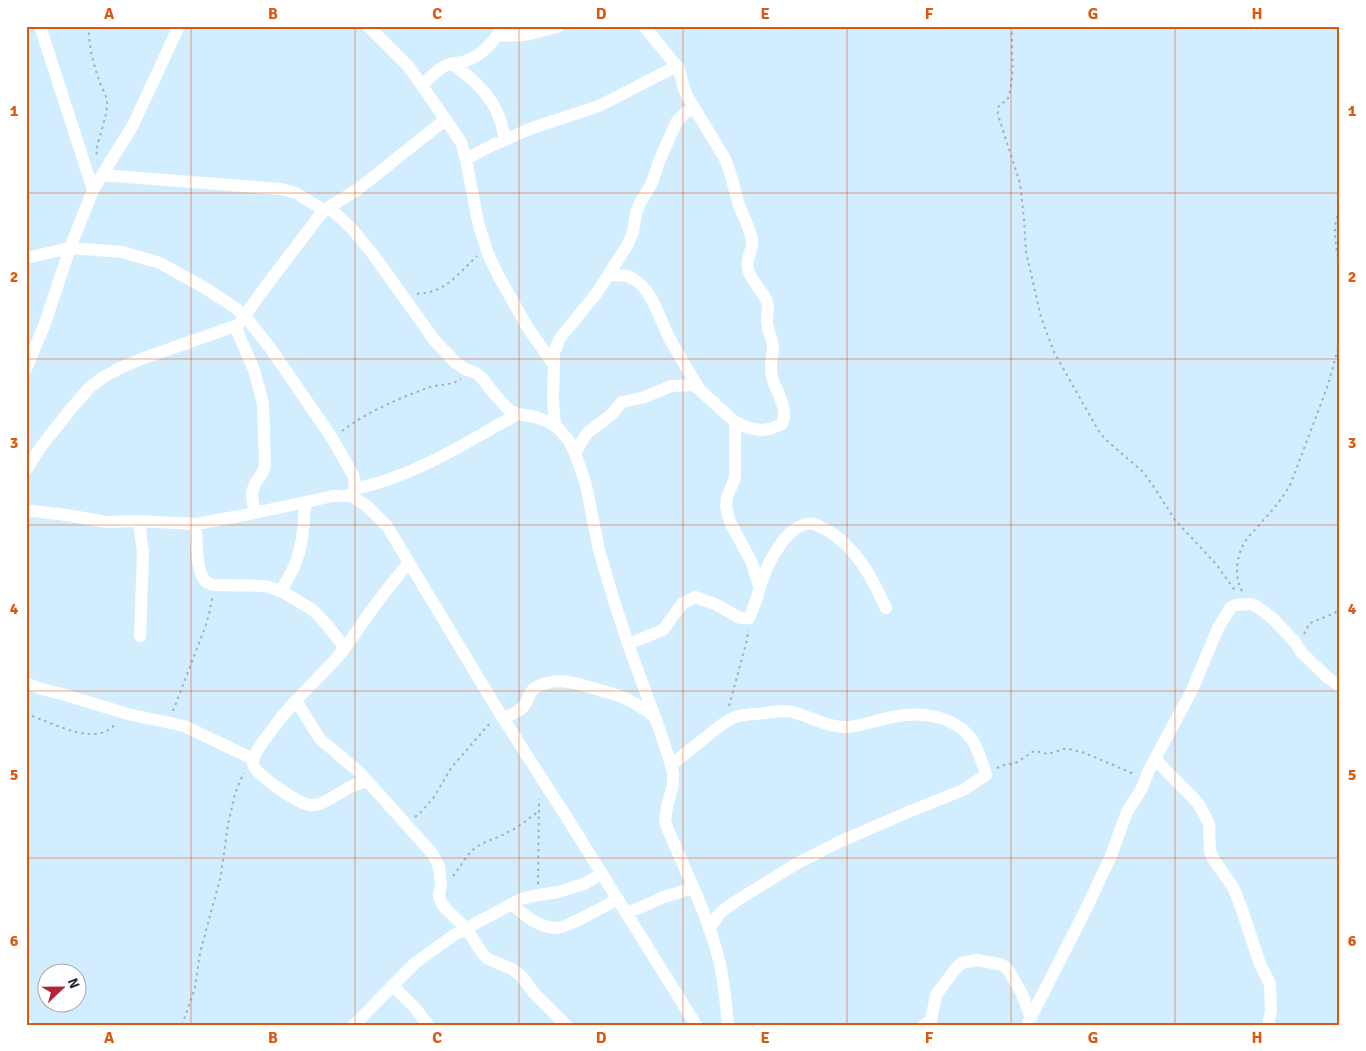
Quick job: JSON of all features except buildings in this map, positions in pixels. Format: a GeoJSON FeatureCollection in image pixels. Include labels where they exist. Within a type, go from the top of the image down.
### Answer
{"type":"FeatureCollection","features":[{"type":"Feature","properties":{"kind":"street"},"geometry":{"type":"LineString","coordinates":[[40,26],[93,190]]}},
{"type":"Feature","properties":{"kind":"street"},"geometry":{"type":"LineString","coordinates":[[26,369],[44,326],[70,248],[93,190],[133,125],[179,26]]}},
{"type":"Feature","properties":{"kind":"street"},"geometry":{"type":"LineString","coordinates":[[368,26],[409,67],[461,142],[478,222],[486,247],[499,277],[528,328],[554,365]]}},
{"type":"Feature","properties":{"kind":"street"},"geometry":{"type":"LineString","coordinates":[[422,85],[440,69],[475,57],[486,48],[500,31],[517,36],[559,26]]}},
{"type":"Feature","properties":{"kind":"street"},"geometry":{"type":"LineString","coordinates":[[575,453],[587,433],[611,415],[622,402],[645,397],[671,386],[692,385],[735,422],[749,428],[770,429],[782,424],[785,418],[770,365],[773,346],[767,323],[767,302],[751,276],[747,264],[753,244],[729,167],[684,90],[677,66],[644,26]]}},
{"type":"Feature","properties":{"kind":"street"},"geometry":{"type":"LineString","coordinates":[[452,64],[476,83],[489,99],[499,116],[505,140]]}},
{"type":"Feature","properties":{"kind":"street"},"geometry":{"type":"LineString","coordinates":[[466,159],[541,124],[599,106],[677,66]]}},
{"type":"Feature","properties":{"kind":"street"},"geometry":{"type":"LineString","coordinates":[[555,426],[553,399],[554,353],[560,338],[585,309],[609,276],[631,238],[636,213],[652,183],[677,121],[686,112],[694,109]]}},
{"type":"Feature","properties":{"kind":"street"},"geometry":{"type":"LineString","coordinates":[[26,470],[40,448],[70,410],[89,388],[102,378],[144,358],[239,324],[320,215],[357,190],[446,119]]}},
{"type":"Feature","properties":{"kind":"street"},"geometry":{"type":"LineString","coordinates":[[104,171],[281,189],[296,193],[327,209],[352,229],[372,253],[435,341],[456,364],[476,373],[482,378],[508,410],[518,414],[535,416],[547,421],[555,426],[569,441],[586,485],[599,550],[628,644],[671,765],[673,784],[665,822],[693,888],[719,960],[725,991],[728,1025]]}},
{"type":"Feature","properties":{"kind":"street"},"geometry":{"type":"LineString","coordinates":[[26,258],[70,248],[122,252],[160,263],[205,288],[245,316],[271,349],[332,438],[353,475],[355,483],[353,493]]}},
{"type":"Feature","properties":{"kind":"street"},"geometry":{"type":"LineString","coordinates":[[609,276],[626,276],[633,278],[642,285],[653,302],[672,343],[700,390]]}},
{"type":"Feature","properties":{"kind":"street"},"geometry":{"type":"LineString","coordinates":[[235,326],[254,370],[263,403],[265,470],[255,483],[253,490],[252,500],[255,513]]}},
{"type":"Feature","properties":{"kind":"street"},"geometry":{"type":"LineString","coordinates":[[26,512],[66,515],[107,522],[139,521],[196,524],[255,513],[353,493],[415,470],[518,414]]}},
{"type":"Feature","properties":{"kind":"street"},"geometry":{"type":"LineString","coordinates":[[735,422],[735,478],[727,497],[726,507],[730,522],[754,568],[760,586]]}},
{"type":"Feature","properties":{"kind":"street"},"geometry":{"type":"LineString","coordinates":[[353,493],[387,526],[501,715],[696,1025]]}},
{"type":"Feature","properties":{"kind":"street"},"geometry":{"type":"LineString","coordinates":[[281,591],[294,566],[301,545],[305,502]]}},
{"type":"Feature","properties":{"kind":"street"},"geometry":{"type":"LineString","coordinates":[[139,521],[143,553],[140,636]]}},
{"type":"Feature","properties":{"kind":"street"},"geometry":{"type":"LineString","coordinates":[[628,644],[662,630],[682,604],[695,597],[715,604],[740,618],[749,618],[766,568],[772,557],[790,532],[807,523],[815,524],[839,538],[873,580],[886,608]]}},
{"type":"Feature","properties":{"kind":"street"},"geometry":{"type":"LineString","coordinates":[[196,524],[198,563],[206,581],[213,585],[265,586],[281,591],[313,610],[328,625],[345,648]]}},
{"type":"Feature","properties":{"kind":"street"},"geometry":{"type":"LineString","coordinates":[[368,782],[355,785],[324,803],[308,805],[285,793],[262,776],[254,769],[253,762],[256,752],[276,724],[345,648],[408,562]]}},
{"type":"Feature","properties":{"kind":"street"},"geometry":{"type":"LineString","coordinates":[[1029,1021],[1110,858],[1127,812],[1142,788],[1154,759],[1192,690],[1222,621],[1231,607],[1247,604],[1256,606],[1266,613],[1295,642],[1301,652],[1327,677],[1340,686]]}},
{"type":"Feature","properties":{"kind":"street"},"geometry":{"type":"LineString","coordinates":[[501,715],[518,712],[530,692],[542,684],[560,681],[576,683],[619,696],[631,701],[655,717]]}},
{"type":"Feature","properties":{"kind":"street"},"geometry":{"type":"LineString","coordinates":[[26,683],[128,714],[184,726],[253,762]]}},
{"type":"Feature","properties":{"kind":"street"},"geometry":{"type":"LineString","coordinates":[[296,701],[320,740],[359,772],[432,853],[439,866],[441,884],[439,895],[441,902],[466,928],[482,953],[488,959],[512,969],[521,976],[538,997],[566,1025]]}},
{"type":"Feature","properties":{"kind":"street"},"geometry":{"type":"LineString","coordinates":[[671,765],[724,723],[736,717],[789,711],[845,727],[912,714],[932,715],[946,720],[966,733],[974,743],[986,775],[964,790],[839,842],[796,864],[733,903],[720,913],[709,929]]}},
{"type":"Feature","properties":{"kind":"street"},"geometry":{"type":"LineString","coordinates":[[1154,759],[1200,806],[1208,824],[1210,852],[1233,887],[1260,964],[1270,984],[1271,1011],[1268,1025]]}},
{"type":"Feature","properties":{"kind":"street"},"geometry":{"type":"LineString","coordinates":[[354,1025],[411,967],[429,952],[466,928],[521,899],[558,892],[584,884],[602,874]]}},
{"type":"Feature","properties":{"kind":"street"},"geometry":{"type":"LineString","coordinates":[[626,912],[693,888]]}},
{"type":"Feature","properties":{"kind":"street"},"geometry":{"type":"LineString","coordinates":[[512,904],[528,919],[556,928],[566,926],[618,899]]}},
{"type":"Feature","properties":{"kind":"street"},"geometry":{"type":"LineString","coordinates":[[924,1025],[931,1020],[936,994],[956,968],[962,963],[977,960],[999,964],[1009,971],[1022,994],[1029,1021]]}},
{"type":"Feature","properties":{"kind":"street"},"geometry":{"type":"LineString","coordinates":[[393,986],[415,1008],[428,1025]]}},
{"type":"Feature","properties":{"kind":"path"},"geometry":{"type":"LineString","coordinates":[[89,26],[92,56],[99,82],[107,100],[96,151],[104,171]]}},
{"type":"Feature","properties":{"kind":"path"},"geometry":{"type":"LineString","coordinates":[[1012,26],[1012,84],[1007,101],[998,105],[998,116],[1020,183],[1026,252],[1041,317],[1054,352],[1098,430],[1105,439],[1143,472],[1175,520],[1216,564],[1247,604]]}},
{"type":"Feature","properties":{"kind":"path"},"geometry":{"type":"LineString","coordinates":[[1340,210],[1335,222],[1340,272]]}},
{"type":"Feature","properties":{"kind":"path"},"geometry":{"type":"LineString","coordinates":[[400,292],[417,294],[432,292],[442,287],[486,247]]}},
{"type":"Feature","properties":{"kind":"path"},"geometry":{"type":"LineString","coordinates":[[1247,604],[1239,585],[1238,567],[1241,550],[1249,536],[1286,493],[1328,385],[1340,341]]}},
{"type":"Feature","properties":{"kind":"path"},"geometry":{"type":"LineString","coordinates":[[332,438],[365,416],[386,405],[429,387],[454,383],[470,371]]}},
{"type":"Feature","properties":{"kind":"path"},"geometry":{"type":"LineString","coordinates":[[169,723],[206,625],[213,585]]}},
{"type":"Feature","properties":{"kind":"path"},"geometry":{"type":"LineString","coordinates":[[1301,652],[1305,644],[1302,637],[1310,623],[1335,613],[1340,604]]}},
{"type":"Feature","properties":{"kind":"path"},"geometry":{"type":"LineString","coordinates":[[724,723],[747,640],[749,618]]}},
{"type":"Feature","properties":{"kind":"path"},"geometry":{"type":"LineString","coordinates":[[26,714],[74,731],[93,735],[108,730],[128,714]]}},
{"type":"Feature","properties":{"kind":"path"},"geometry":{"type":"LineString","coordinates":[[406,825],[434,797],[451,768],[501,715]]}},
{"type":"Feature","properties":{"kind":"path"},"geometry":{"type":"LineString","coordinates":[[986,775],[1003,765],[1014,764],[1034,751],[1048,754],[1064,748],[1085,754],[1146,778]]}},
{"type":"Feature","properties":{"kind":"path"},"geometry":{"type":"LineString","coordinates":[[182,1025],[195,988],[200,953],[222,875],[228,824],[235,794],[245,772],[253,762]]}},
{"type":"Feature","properties":{"kind":"path"},"geometry":{"type":"LineString","coordinates":[[538,895],[539,774]]}},
{"type":"Feature","properties":{"kind":"path"},"geometry":{"type":"LineString","coordinates":[[441,884],[454,875],[468,854],[476,847],[506,834],[539,811]]}}]}
